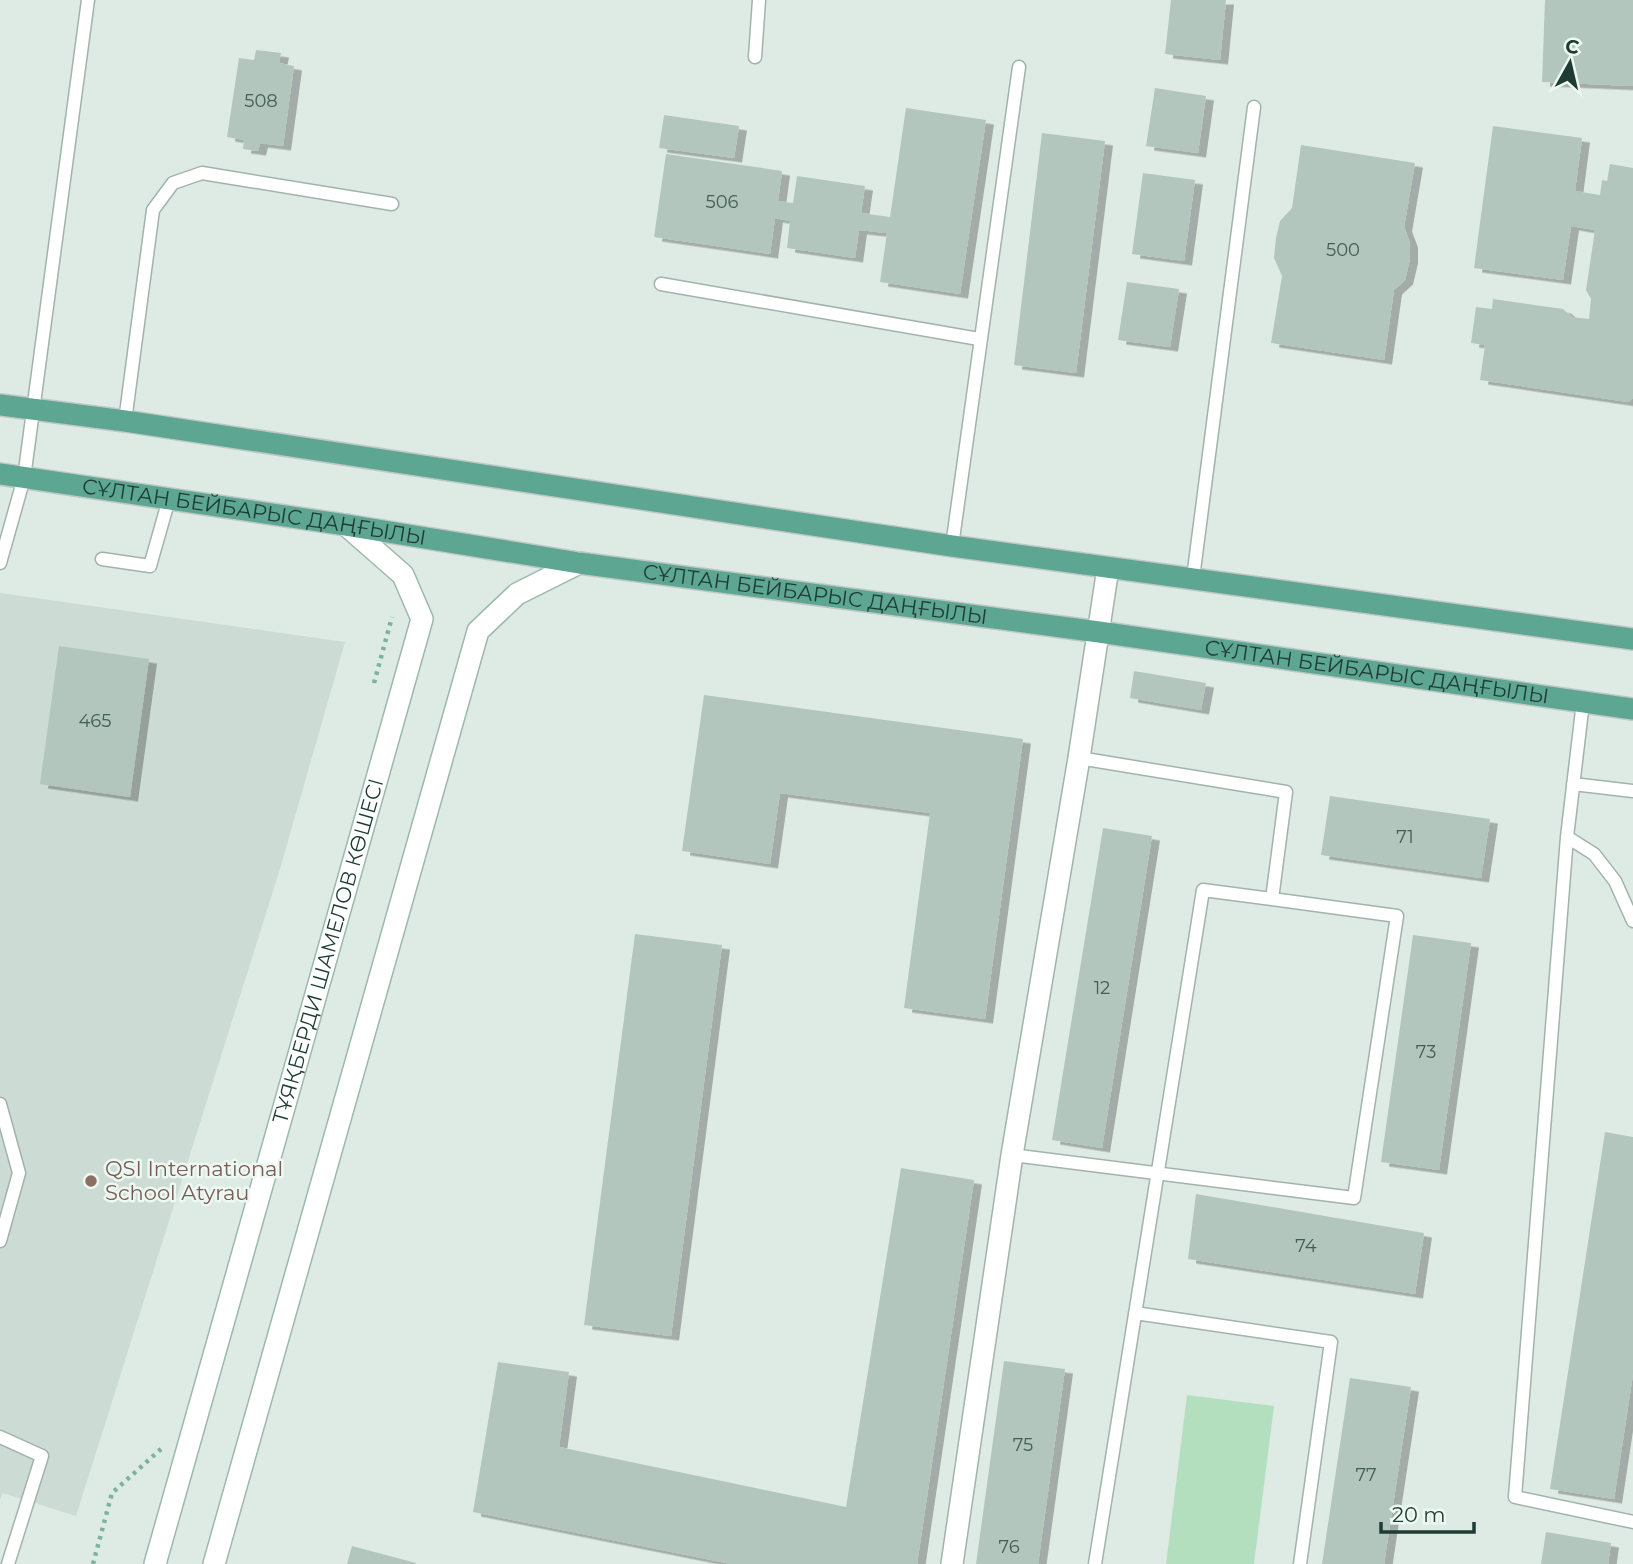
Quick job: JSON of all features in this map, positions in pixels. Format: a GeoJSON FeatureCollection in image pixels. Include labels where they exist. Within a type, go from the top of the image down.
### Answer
{"type":"FeatureCollection","features":[{"type":"Feature","properties":{"kind":"main road"},"geometry":{"type":"LineString","coordinates":[[0,405],[125,421],[952,546],[1633,639]]}},
{"type":"Feature","properties":{"kind":"main road","name":"СҰЛТАН БЕЙБАРЫС ДАҢҒЫЛЫ"},"geometry":{"type":"LineString","coordinates":[[0,474],[346,525],[579,563],[1099,632],[1633,709]]}},
{"type":"Feature","properties":{"kind":"street","name":"ТҰЯҚБЕРДИ ШАМЕЛОВ КӨШЕСІ"},"geometry":{"type":"LineString","coordinates":[[155,1564],[422,619],[403,575],[346,525]]}},
{"type":"Feature","properties":{"kind":"street"},"geometry":{"type":"LineString","coordinates":[[214,1564],[478,631],[517,594],[579,563]]}},
{"type":"Feature","properties":{"kind":"street"},"geometry":{"type":"LineString","coordinates":[[952,1564],[1012,1155],[1108,568]]}},
{"type":"Feature","properties":{"kind":"lane"},"geometry":{"type":"LineString","coordinates":[[0,563],[24,478],[88,0]]}},
{"type":"Feature","properties":{"kind":"lane"},"geometry":{"type":"LineString","coordinates":[[755,57],[759,0]]}},
{"type":"Feature","properties":{"kind":"lane"},"geometry":{"type":"LineString","coordinates":[[952,546],[1018,67]]}},
{"type":"Feature","properties":{"kind":"lane"},"geometry":{"type":"LineString","coordinates":[[1193,578],[1254,107]]}},
{"type":"Feature","properties":{"kind":"lane"},"geometry":{"type":"LineString","coordinates":[[125,421],[153,210],[173,183],[202,173],[391,204]]}},
{"type":"Feature","properties":{"kind":"lane"},"geometry":{"type":"LineString","coordinates":[[661,284],[979,339]]}},
{"type":"Feature","properties":{"kind":"lane"},"geometry":{"type":"LineString","coordinates":[[102,559],[150,566],[169,499]]}},
{"type":"Feature","properties":{"kind":"lane"},"geometry":{"type":"LineString","coordinates":[[1583,702],[1567,837],[1515,1497],[1633,1522]]}},
{"type":"Feature","properties":{"kind":"lane"},"geometry":{"type":"LineString","coordinates":[[1079,758],[1286,792],[1272,899]]}},
{"type":"Feature","properties":{"kind":"lane"},"geometry":{"type":"LineString","coordinates":[[1573,783],[1633,791]]}},
{"type":"Feature","properties":{"kind":"lane"},"geometry":{"type":"LineString","coordinates":[[1567,837],[1594,854],[1615,881],[1633,921]]}},
{"type":"Feature","properties":{"kind":"lane"},"geometry":{"type":"LineString","coordinates":[[1012,1155],[1157,1174],[1354,1198],[1397,916],[1203,890],[1157,1174],[1095,1564]]}},
{"type":"Feature","properties":{"kind":"lane"},"geometry":{"type":"LineString","coordinates":[[0,1104],[19,1173],[0,1241]]}},
{"type":"Feature","properties":{"kind":"lane"},"geometry":{"type":"LineString","coordinates":[[1135,1313],[1331,1342],[1300,1564]]}},
{"type":"Feature","properties":{"kind":"lane"},"geometry":{"type":"LineString","coordinates":[[0,1437],[42,1456],[8,1564]]}},
{"type":"Feature","properties":{"kind":"shaded area","name":"QSI International School Atyrau"},"geometry":{"type":"Polygon","coordinates":[[[0,593],[345,642],[280,869],[76,1516],[3,1493],[0,1499],[0,593]]]}},
{"type":"Feature","properties":{"kind":"green space"},"geometry":{"type":"Polygon","coordinates":[[[1187,1395],[1274,1406],[1254,1564],[1166,1564],[1187,1395]]]}},
{"type":"Feature","properties":{"kind":"building"},"geometry":{"type":"Polygon","coordinates":[[[1171,0],[1226,0],[1220,60],[1165,54],[1171,0]]]}},
{"type":"Feature","properties":{"kind":"building"},"geometry":{"type":"Polygon","coordinates":[[[1545,0],[1633,0],[1633,86],[1542,82],[1545,0]]]}},
{"type":"Feature","properties":{"kind":"building"},"geometry":{"type":"Polygon","coordinates":[[[256,50],[281,53],[279,63],[294,66],[283,146],[260,143],[258,151],[243,149],[244,140],[227,137],[239,58],[254,60],[256,50]]]}},
{"type":"Feature","properties":{"kind":"building"},"geometry":{"type":"Polygon","coordinates":[[[1155,88],[1206,96],[1198,153],[1146,146],[1155,88]]]}},
{"type":"Feature","properties":{"kind":"building"},"geometry":{"type":"Polygon","coordinates":[[[906,108],[986,120],[960,294],[880,282],[887,233],[859,230],[855,258],[787,248],[790,221],[775,218],[770,254],[654,237],[666,154],[782,171],[778,201],[793,203],[797,176],[865,186],[861,213],[890,217],[906,108]]]}},
{"type":"Feature","properties":{"kind":"building"},"geometry":{"type":"Polygon","coordinates":[[[664,115],[739,126],[734,158],[659,148],[664,115]]]}},
{"type":"Feature","properties":{"kind":"building"},"geometry":{"type":"Polygon","coordinates":[[[1493,126],[1582,138],[1575,191],[1600,195],[1602,180],[1607,181],[1610,164],[1633,168],[1633,398],[1628,402],[1480,380],[1485,345],[1471,343],[1476,307],[1492,309],[1493,299],[1563,309],[1572,317],[1589,319],[1591,299],[1586,290],[1595,230],[1571,226],[1563,280],[1474,268],[1493,126]]]}},
{"type":"Feature","properties":{"kind":"building"},"geometry":{"type":"Polygon","coordinates":[[[1042,133],[1105,141],[1076,373],[1014,365],[1042,133]]]}},
{"type":"Feature","properties":{"kind":"building"},"geometry":{"type":"Polygon","coordinates":[[[1301,145],[1415,163],[1404,227],[1410,243],[1410,259],[1405,280],[1394,290],[1384,360],[1271,343],[1282,276],[1274,258],[1276,238],[1280,221],[1292,208],[1301,145]]]}},
{"type":"Feature","properties":{"kind":"building"},"geometry":{"type":"Polygon","coordinates":[[[1143,173],[1195,180],[1184,261],[1132,254],[1143,173]]]}},
{"type":"Feature","properties":{"kind":"building"},"geometry":{"type":"Polygon","coordinates":[[[1127,282],[1179,289],[1170,347],[1118,340],[1127,282]]]}},
{"type":"Feature","properties":{"kind":"building"},"geometry":{"type":"Polygon","coordinates":[[[59,646],[149,659],[130,797],[40,784],[59,646]]]}},
{"type":"Feature","properties":{"kind":"building"},"geometry":{"type":"Polygon","coordinates":[[[1134,671],[1206,683],[1201,710],[1130,698],[1134,671]]]}},
{"type":"Feature","properties":{"kind":"building"},"geometry":{"type":"Polygon","coordinates":[[[704,695],[1023,739],[985,1019],[904,1008],[930,813],[780,793],[770,864],[682,851],[704,695]]]}},
{"type":"Feature","properties":{"kind":"building"},"geometry":{"type":"Polygon","coordinates":[[[1330,796],[1490,819],[1481,878],[1321,855],[1330,796]]]}},
{"type":"Feature","properties":{"kind":"building"},"geometry":{"type":"Polygon","coordinates":[[[1103,828],[1152,836],[1102,1148],[1052,1140],[1103,828]]]}},
{"type":"Feature","properties":{"kind":"building"},"geometry":{"type":"Polygon","coordinates":[[[635,934],[722,945],[671,1336],[584,1325],[635,934]]]}},
{"type":"Feature","properties":{"kind":"building"},"geometry":{"type":"Polygon","coordinates":[[[1413,935],[1471,943],[1439,1170],[1381,1162],[1413,935]]]}},
{"type":"Feature","properties":{"kind":"building"},"geometry":{"type":"Polygon","coordinates":[[[1605,1132],[1633,1137],[1633,1374],[1614,1499],[1550,1489],[1605,1132]]]}},
{"type":"Feature","properties":{"kind":"building"},"geometry":{"type":"Polygon","coordinates":[[[901,1168],[974,1180],[917,1564],[731,1564],[473,1512],[498,1362],[569,1372],[559,1447],[846,1507],[901,1168]]]}},
{"type":"Feature","properties":{"kind":"building"},"geometry":{"type":"Polygon","coordinates":[[[1196,1194],[1424,1233],[1415,1294],[1188,1259],[1196,1194]]]}},
{"type":"Feature","properties":{"kind":"building"},"geometry":{"type":"Polygon","coordinates":[[[1004,1361],[1065,1369],[1038,1564],[976,1564],[1004,1361]]]}},
{"type":"Feature","properties":{"kind":"building"},"geometry":{"type":"Polygon","coordinates":[[[1350,1378],[1411,1387],[1384,1564],[1322,1564],[1350,1378]]]}},
{"type":"Feature","properties":{"kind":"building"},"geometry":{"type":"Polygon","coordinates":[[[1546,1532],[1611,1543],[1608,1564],[1541,1564],[1546,1532]]]}},
{"type":"Feature","properties":{"kind":"building"},"geometry":{"type":"Polygon","coordinates":[[[352,1546],[416,1563],[416,1564],[347,1564],[352,1546]]]}},
{"type":"Feature","properties":{"kind":"place","name":"QSI International School Atyrau"},"geometry":{"type":"Point","coordinates":[91,1181]}}]}
